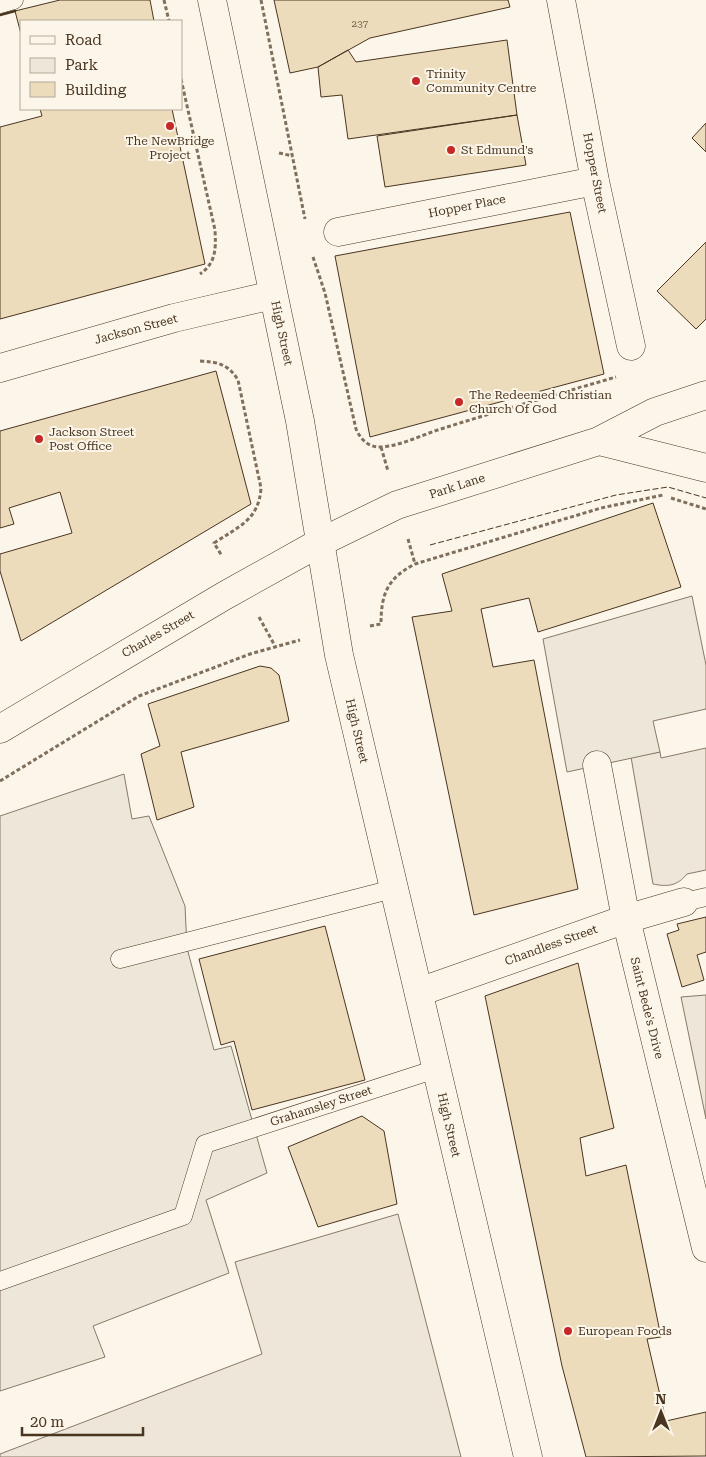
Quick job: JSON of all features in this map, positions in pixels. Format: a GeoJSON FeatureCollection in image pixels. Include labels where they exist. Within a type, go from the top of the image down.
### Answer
{"type":"FeatureCollection","features":[{"type":"Feature","properties":{"kind":"main road","name":"High Street"},"geometry":{"type":"LineString","coordinates":[[212,0],[301,428],[339,655],[528,1457]]}},
{"type":"Feature","properties":{"kind":"main road","name":"Hopper Street"},"geometry":{"type":"LineString","coordinates":[[561,0],[596,181],[631,346]]}},
{"type":"Feature","properties":{"kind":"main road","name":"Hopper Place"},"geometry":{"type":"LineString","coordinates":[[338,232],[596,181]]}},
{"type":"Feature","properties":{"kind":"main road","name":"Jackson Street"},"geometry":{"type":"LineString","coordinates":[[0,368],[165,321],[273,295]]}},
{"type":"Feature","properties":{"kind":"main road","name":"Park Lane"},"geometry":{"type":"LineString","coordinates":[[319,543],[397,505],[599,441],[655,412],[706,395]]}},
{"type":"Feature","properties":{"kind":"main road"},"geometry":{"type":"LineString","coordinates":[[599,441],[706,468]]}},
{"type":"Feature","properties":{"kind":"main road","name":"Charles Street"},"geometry":{"type":"LineString","coordinates":[[0,729],[138,645],[319,543]]}},
{"type":"Feature","properties":{"kind":"main road","name":"Saint Bede's Drive"},"geometry":{"type":"LineString","coordinates":[[597,765],[626,919],[706,1248]]}},
{"type":"Feature","properties":{"kind":"main road","name":"Chandless Street"},"geometry":{"type":"LineString","coordinates":[[419,992],[626,919],[695,900]]}},
{"type":"Feature","properties":{"kind":"lane"},"geometry":{"type":"LineString","coordinates":[[0,4],[14,0]]}},
{"type":"Feature","properties":{"kind":"lane"},"geometry":{"type":"LineString","coordinates":[[120,958],[393,889]]}},
{"type":"Feature","properties":{"kind":"lane","name":"Grahamsley Street"},"geometry":{"type":"LineString","coordinates":[[0,1281],[183,1216],[206,1144],[436,1069]]}},
{"type":"Feature","properties":{"kind":"path"},"geometry":{"type":"LineString","coordinates":[[164,0],[169,20]]}},
{"type":"Feature","properties":{"kind":"path"},"geometry":{"type":"LineString","coordinates":[[261,0],[307,228]]}},
{"type":"Feature","properties":{"kind":"path"},"geometry":{"type":"LineString","coordinates":[[182,83],[215,230],[216,249],[213,260],[197,276]]}},
{"type":"Feature","properties":{"kind":"path"},"geometry":{"type":"LineString","coordinates":[[312,253],[325,294],[356,429],[360,438],[369,445],[381,447],[412,441],[441,428],[637,371],[631,346]]}},
{"type":"Feature","properties":{"kind":"path"},"geometry":{"type":"LineString","coordinates":[[200,361],[223,364],[231,370],[238,380],[261,488],[256,512],[250,519],[214,543],[275,646]]}},
{"type":"Feature","properties":{"kind":"path"},"geometry":{"type":"LineString","coordinates":[[381,624],[384,593],[392,580],[400,572],[415,564],[600,508],[662,495],[706,510]]}},
{"type":"Feature","properties":{"kind":"path"},"geometry":{"type":"LineString","coordinates":[[0,781],[139,696],[275,646],[292,642]]}},
{"type":"Feature","properties":{"kind":"green space"},"geometry":{"type":"Polygon","coordinates":[[[706,748],[706,870],[687,874],[680,881],[672,885],[653,884],[631,757],[660,752],[661,758],[706,748]]]}},
{"type":"Feature","properties":{"kind":"green space"},"geometry":{"type":"Polygon","coordinates":[[[706,995],[706,1119],[681,997],[706,995]]]}},
{"type":"Feature","properties":{"kind":"green space"},"geometry":{"type":"Polygon","coordinates":[[[398,1214],[461,1457],[0,1457],[0,1454],[262,1354],[235,1262],[398,1214]]]}},
{"type":"Feature","properties":{"kind":"shaded area"},"geometry":{"type":"Polygon","coordinates":[[[692,596],[706,665],[706,709],[653,721],[660,752],[567,772],[543,639],[692,596]]]}},
{"type":"Feature","properties":{"kind":"shaded area"},"geometry":{"type":"Polygon","coordinates":[[[124,774],[132,819],[149,816],[185,906],[187,948],[214,1050],[231,1046],[267,1173],[206,1200],[229,1273],[93,1326],[105,1357],[0,1391],[0,816],[124,774]]]}},
{"type":"Feature","properties":{"kind":"building"},"geometry":{"type":"Polygon","coordinates":[[[60,0],[150,0],[154,20],[20,20],[20,30],[15,11],[60,0]]]}},
{"type":"Feature","properties":{"kind":"building"},"geometry":{"type":"Polygon","coordinates":[[[274,0],[508,0],[510,7],[370,38],[318,67],[290,73],[274,0]]]}},
{"type":"Feature","properties":{"kind":"building","name":"Trinity Community Centre"},"geometry":{"type":"Polygon","coordinates":[[[507,40],[517,115],[348,139],[342,95],[321,97],[318,67],[348,50],[356,62],[507,40]]]}},
{"type":"Feature","properties":{"kind":"building"},"geometry":{"type":"Polygon","coordinates":[[[40,110],[172,110],[205,264],[0,319],[0,127],[42,116],[40,110]]]}},
{"type":"Feature","properties":{"kind":"building","name":"St Edmund's"},"geometry":{"type":"Polygon","coordinates":[[[517,115],[526,165],[385,187],[377,136],[517,115]]]}},
{"type":"Feature","properties":{"kind":"building"},"geometry":{"type":"Polygon","coordinates":[[[706,123],[706,152],[692,138],[706,123]]]}},
{"type":"Feature","properties":{"kind":"building"},"geometry":{"type":"Polygon","coordinates":[[[570,212],[604,374],[370,437],[335,256],[570,212]]]}},
{"type":"Feature","properties":{"kind":"building"},"geometry":{"type":"Polygon","coordinates":[[[706,242],[706,319],[696,329],[657,291],[706,242]]]}},
{"type":"Feature","properties":{"kind":"building"},"geometry":{"type":"Polygon","coordinates":[[[216,371],[251,504],[21,641],[0,571],[0,554],[72,533],[60,492],[9,508],[14,524],[0,528],[0,431],[216,371]]]}},
{"type":"Feature","properties":{"kind":"building"},"geometry":{"type":"Polygon","coordinates":[[[653,503],[681,587],[538,632],[529,598],[481,609],[493,667],[534,660],[578,889],[474,915],[412,617],[452,611],[442,574],[653,503]]]}},
{"type":"Feature","properties":{"kind":"building"},"geometry":{"type":"Polygon","coordinates":[[[260,666],[271,668],[279,675],[289,721],[181,752],[194,807],[157,820],[141,754],[160,746],[148,704],[260,666]]]}},
{"type":"Feature","properties":{"kind":"building"},"geometry":{"type":"Polygon","coordinates":[[[706,917],[706,952],[697,955],[704,980],[682,987],[667,934],[679,930],[677,924],[706,917]]]}},
{"type":"Feature","properties":{"kind":"building"},"geometry":{"type":"Polygon","coordinates":[[[325,926],[365,1080],[252,1110],[234,1041],[221,1045],[199,959],[325,926]]]}},
{"type":"Feature","properties":{"kind":"building"},"geometry":{"type":"Polygon","coordinates":[[[578,963],[614,1128],[580,1138],[586,1176],[626,1165],[661,1337],[647,1339],[666,1421],[706,1412],[706,1456],[586,1457],[562,1366],[485,996],[578,963]]]}},
{"type":"Feature","properties":{"kind":"building"},"geometry":{"type":"Polygon","coordinates":[[[362,1116],[384,1131],[397,1204],[318,1227],[288,1147],[362,1116]]]}},
{"type":"Feature","properties":{"kind":"fence"},"geometry":{"type":"LineString","coordinates":[[430,545],[616,495],[668,487],[706,498]]}},
{"type":"Feature","properties":{"kind":"wall"},"geometry":{"type":"LineString","coordinates":[[0,15],[15,11]]}},
{"type":"Feature","properties":{"kind":"place","name":"Trinity Community Centre"},"geometry":{"type":"Point","coordinates":[416,81]}},
{"type":"Feature","properties":{"kind":"place","name":"The NewBridge Project"},"geometry":{"type":"Point","coordinates":[170,126]}},
{"type":"Feature","properties":{"kind":"place","name":"St Edmund's"},"geometry":{"type":"Point","coordinates":[451,150]}},
{"type":"Feature","properties":{"kind":"place","name":"The Redeemed Christian Church Of God"},"geometry":{"type":"Point","coordinates":[459,402]}},
{"type":"Feature","properties":{"kind":"place","name":"Jackson Street Post Office"},"geometry":{"type":"Point","coordinates":[39,439]}},
{"type":"Feature","properties":{"kind":"place","name":"European Foods"},"geometry":{"type":"Point","coordinates":[568,1331]}}]}
